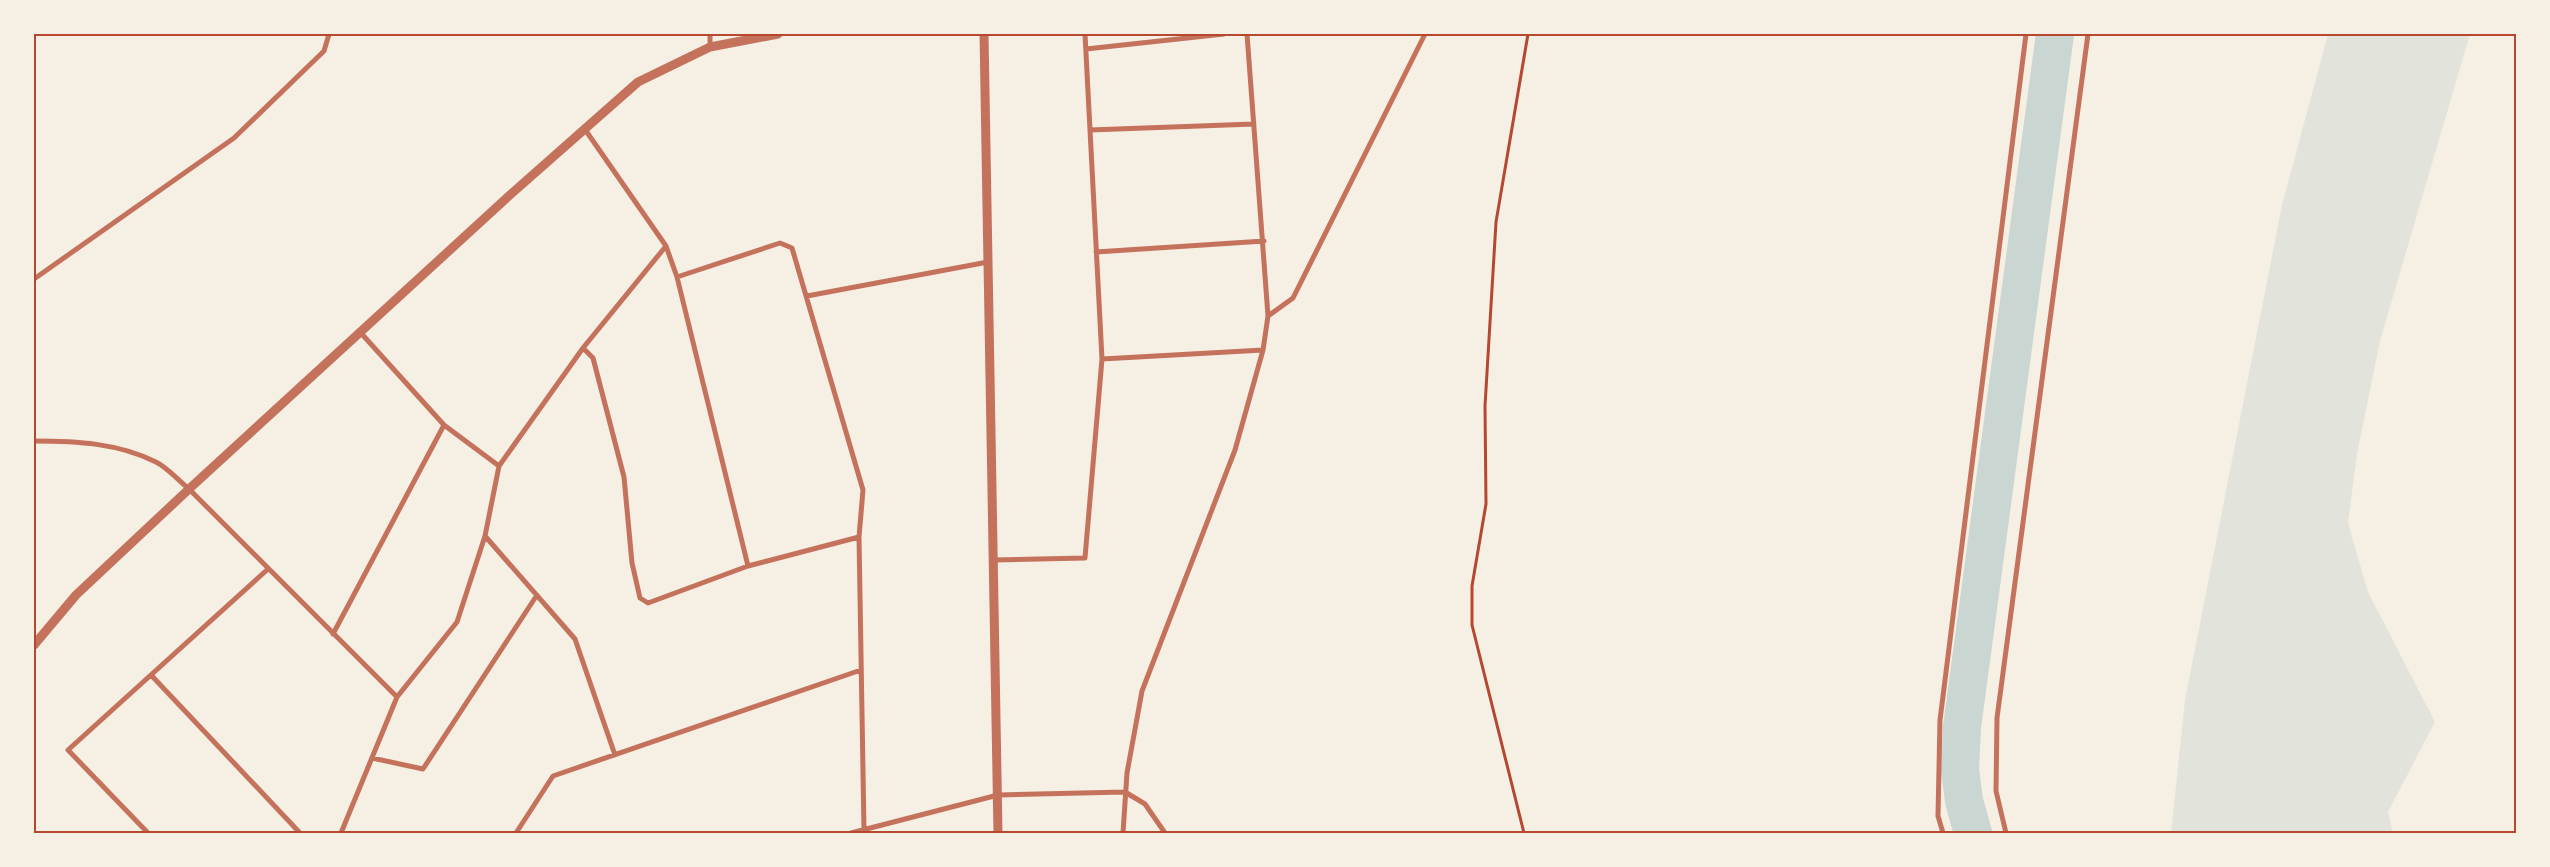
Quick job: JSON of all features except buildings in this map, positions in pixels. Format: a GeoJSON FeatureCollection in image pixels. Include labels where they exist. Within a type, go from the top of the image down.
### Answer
{"type":"FeatureCollection","features":[{"type":"Feature","properties":{"kind":"street"},"geometry":{"type":"LineString","coordinates":[[34,279],[234,138],[324,51],[329,34]]}},
{"type":"Feature","properties":{"kind":"street"},"geometry":{"type":"LineString","coordinates":[[710,34],[710,47]]}},
{"type":"Feature","properties":{"kind":"street"},"geometry":{"type":"LineString","coordinates":[[34,645],[76,595],[189,489],[584,128],[638,82],[710,47],[778,34]]}},
{"type":"Feature","properties":{"kind":"street"},"geometry":{"type":"LineString","coordinates":[[984,34],[998,833]]}},
{"type":"Feature","properties":{"kind":"street"},"geometry":{"type":"LineString","coordinates":[[994,560],[1085,558],[1102,360],[1085,34]]}},
{"type":"Feature","properties":{"kind":"street"},"geometry":{"type":"LineString","coordinates":[[1086,49],[1224,34]]}},
{"type":"Feature","properties":{"kind":"street"},"geometry":{"type":"LineString","coordinates":[[1123,833],[1125,792],[1142,691],[1235,450],[1263,350],[1268,316],[1264,241],[1247,34]]}},
{"type":"Feature","properties":{"kind":"street"},"geometry":{"type":"LineString","coordinates":[[1268,316],[1293,298],[1425,34]]}},
{"type":"Feature","properties":{"kind":"street"},"geometry":{"type":"LineString","coordinates":[[1942,833],[1938,816],[1940,720],[2026,34]]}},
{"type":"Feature","properties":{"kind":"street"},"geometry":{"type":"LineString","coordinates":[[2006,833],[1996,791],[1996,718],[2088,34]]}},
{"type":"Feature","properties":{"kind":"street"},"geometry":{"type":"LineString","coordinates":[[1090,130],[1254,124]]}},
{"type":"Feature","properties":{"kind":"street"},"geometry":{"type":"LineString","coordinates":[[584,128],[666,246],[677,276],[748,566]]}},
{"type":"Feature","properties":{"kind":"street"},"geometry":{"type":"LineString","coordinates":[[1096,252],[1264,241]]}},
{"type":"Feature","properties":{"kind":"street"},"geometry":{"type":"LineString","coordinates":[[677,276],[780,243],[792,248],[862,490],[859,538],[864,830]]}},
{"type":"Feature","properties":{"kind":"street"},"geometry":{"type":"LineString","coordinates":[[341,833],[397,697],[457,622],[485,536],[498,466],[583,348],[666,246]]}},
{"type":"Feature","properties":{"kind":"street"},"geometry":{"type":"LineString","coordinates":[[807,296],[988,262]]}},
{"type":"Feature","properties":{"kind":"street"},"geometry":{"type":"LineString","coordinates":[[360,332],[444,426],[498,466]]}},
{"type":"Feature","properties":{"kind":"street"},"geometry":{"type":"LineString","coordinates":[[583,348],[592,358],[624,477],[632,564],[640,598],[648,603],[748,566],[859,538]]}},
{"type":"Feature","properties":{"kind":"street"},"geometry":{"type":"LineString","coordinates":[[1102,360],[1263,350]]}},
{"type":"Feature","properties":{"kind":"street"},"geometry":{"type":"LineString","coordinates":[[333,634],[444,426]]}},
{"type":"Feature","properties":{"kind":"street"},"geometry":{"type":"LineString","coordinates":[[34,441],[68,441],[118,447],[157,462],[189,489],[397,697]]}},
{"type":"Feature","properties":{"kind":"street"},"geometry":{"type":"LineString","coordinates":[[485,536],[575,639],[615,755]]}},
{"type":"Feature","properties":{"kind":"street"},"geometry":{"type":"LineString","coordinates":[[148,833],[68,750],[268,569]]}},
{"type":"Feature","properties":{"kind":"street"},"geometry":{"type":"LineString","coordinates":[[372,758],[423,769],[536,595]]}},
{"type":"Feature","properties":{"kind":"street"},"geometry":{"type":"LineString","coordinates":[[516,833],[553,776],[861,670]]}},
{"type":"Feature","properties":{"kind":"street"},"geometry":{"type":"LineString","coordinates":[[150,675],[300,833]]}},
{"type":"Feature","properties":{"kind":"street"},"geometry":{"type":"LineString","coordinates":[[851,833],[998,795],[1125,792],[1145,804],[1165,833]]}},
{"type":"Feature","properties":{"kind":"path"},"geometry":{"type":"LineString","coordinates":[[1524,833],[1472,625],[1472,586],[1486,504],[1485,406],[1496,222],[1528,34]]}},
{"type":"Feature","properties":{"kind":"shaded area"},"geometry":{"type":"Polygon","coordinates":[[[2328,34],[2470,34],[2380,341],[2357,454],[2348,523],[2368,592],[2435,722],[2388,812],[2393,833],[2171,833],[2185,700],[2282,205],[2328,34]]]}},
{"type":"Feature","properties":{"kind":"waterway"},"geometry":{"type":"LineString","coordinates":[[1973,833],[1964,801],[1960,769],[1962,727],[2055,34]]}}]}
